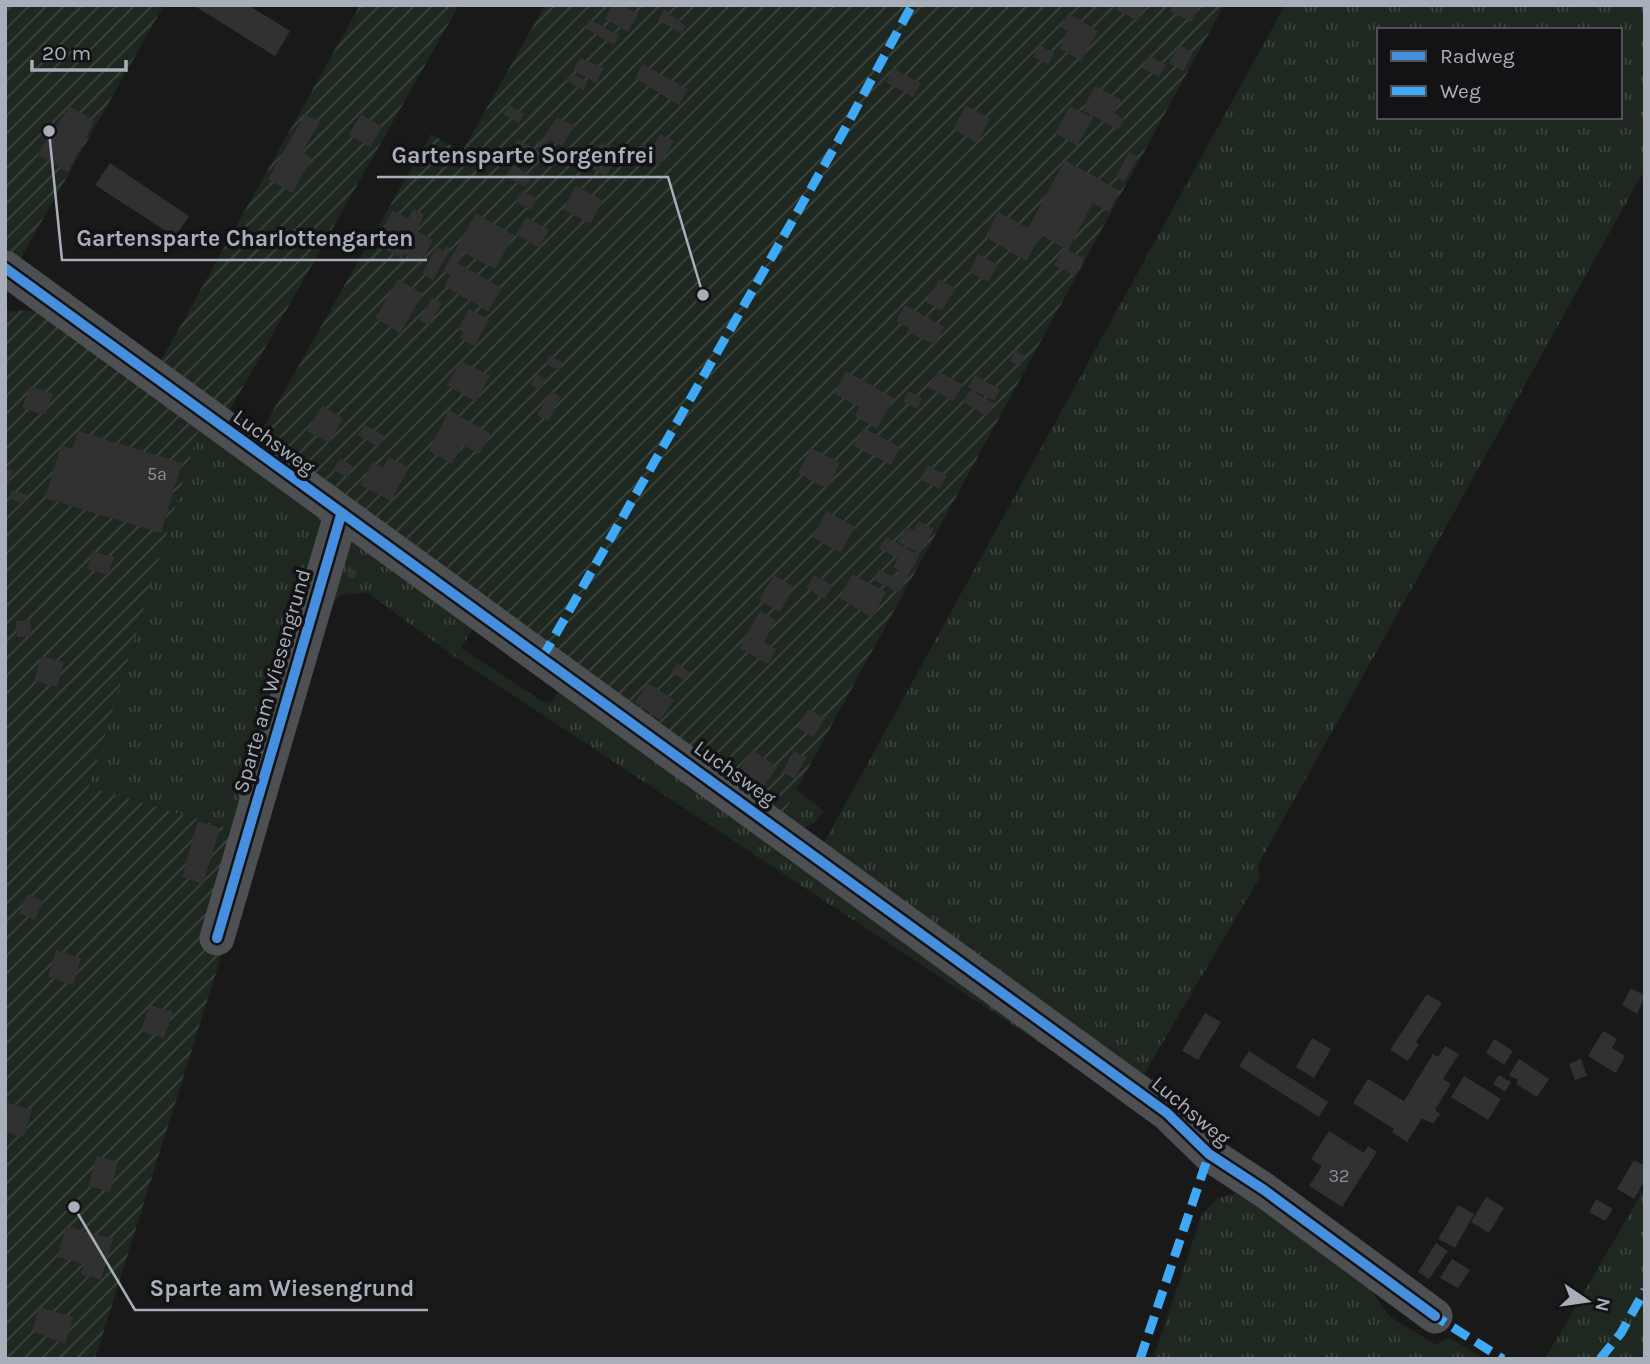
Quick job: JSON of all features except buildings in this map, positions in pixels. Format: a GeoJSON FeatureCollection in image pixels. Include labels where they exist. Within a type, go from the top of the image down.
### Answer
{"type":"FeatureCollection","features":[{"type":"Feature","properties":{"kind":"street","name":"Luchsweg"},"geometry":{"type":"LineString","coordinates":[[5,268],[341,515],[817,856],[1167,1113],[1209,1154],[1264,1190],[1435,1316]]}},
{"type":"Feature","properties":{"kind":"street","name":"Sparte am Wiesengrund"},"geometry":{"type":"LineString","coordinates":[[217,938],[341,515]]}},
{"type":"Feature","properties":{"kind":"green space"},"geometry":{"type":"Polygon","coordinates":[[[5,5],[164,5],[17,265],[5,256],[5,5]]]}},
{"type":"Feature","properties":{"kind":"green space"},"geometry":{"type":"Polygon","coordinates":[[[360,5],[459,5],[227,415],[158,366],[360,5]]]}},
{"type":"Feature","properties":{"kind":"green space"},"geometry":{"type":"Polygon","coordinates":[[[545,5],[1224,5],[781,818],[258,437],[431,134],[462,152],[545,5]]]}},
{"type":"Feature","properties":{"kind":"green space"},"geometry":{"type":"Polygon","coordinates":[[[1285,5],[1645,5],[1645,169],[1258,865],[1260,877],[1140,1081],[822,846],[1285,5]]]}},
{"type":"Feature","properties":{"kind":"green space"},"geometry":{"type":"Polygon","coordinates":[[[5,307],[10,311],[35,310],[200,426],[89,787],[238,831],[226,941],[95,1359],[5,1359],[5,307]]]}},
{"type":"Feature","properties":{"kind":"green space"},"geometry":{"type":"Polygon","coordinates":[[[200,426],[325,514],[238,831],[89,787],[200,426]]]}},
{"type":"Feature","properties":{"kind":"green space"},"geometry":{"type":"Polygon","coordinates":[[[354,537],[474,627],[461,648],[543,702],[550,702],[559,691],[1158,1121],[455,657],[368,593],[341,595],[323,612],[343,549],[354,537]]]}},
{"type":"Feature","properties":{"kind":"green space"},"geometry":{"type":"Polygon","coordinates":[[[796,789],[824,811],[815,822],[804,828],[781,818],[796,789]]]}},
{"type":"Feature","properties":{"kind":"green space"},"geometry":{"type":"Polygon","coordinates":[[[1645,1187],[1645,1359],[1545,1359],[1645,1187]]]}},
{"type":"Feature","properties":{"kind":"green space"},"geometry":{"type":"Polygon","coordinates":[[[1238,1192],[1369,1287],[1389,1316],[1436,1345],[1448,1337],[1485,1359],[1153,1359],[1202,1214],[1217,1199],[1238,1192]]]}},
{"type":"Feature","properties":{"kind":"marked path"},"geometry":{"type":"LineString","coordinates":[[542,658],[841,136],[912,5]]}},
{"type":"Feature","properties":{"kind":"marked path"},"geometry":{"type":"LineString","coordinates":[[1140,1359],[1209,1154]]}},
{"type":"Feature","properties":{"kind":"marked path"},"geometry":{"type":"LineString","coordinates":[[1600,1359],[1621,1333],[1645,1290]]}},
{"type":"Feature","properties":{"kind":"marked path"},"geometry":{"type":"LineString","coordinates":[[1430,1313],[1503,1359]]}},
{"type":"Feature","properties":{"kind":"cycle path"},"geometry":{"type":"LineString","coordinates":[[5,268],[1167,1113],[1209,1154],[1264,1190],[1435,1316]]}},
{"type":"Feature","properties":{"kind":"cycle path"},"geometry":{"type":"LineString","coordinates":[[217,938],[341,515]]}},
{"type":"Feature","properties":{"kind":"place","name":"Gartensparte Charlottengarten"},"geometry":{"type":"Point","coordinates":[49,131]}},
{"type":"Feature","properties":{"kind":"place","name":"Gartensparte Sorgenfrei"},"geometry":{"type":"Point","coordinates":[703,295]}},
{"type":"Feature","properties":{"kind":"place","name":"Sparte am Wiesengrund"},"geometry":{"type":"Point","coordinates":[74,1207]}}]}
